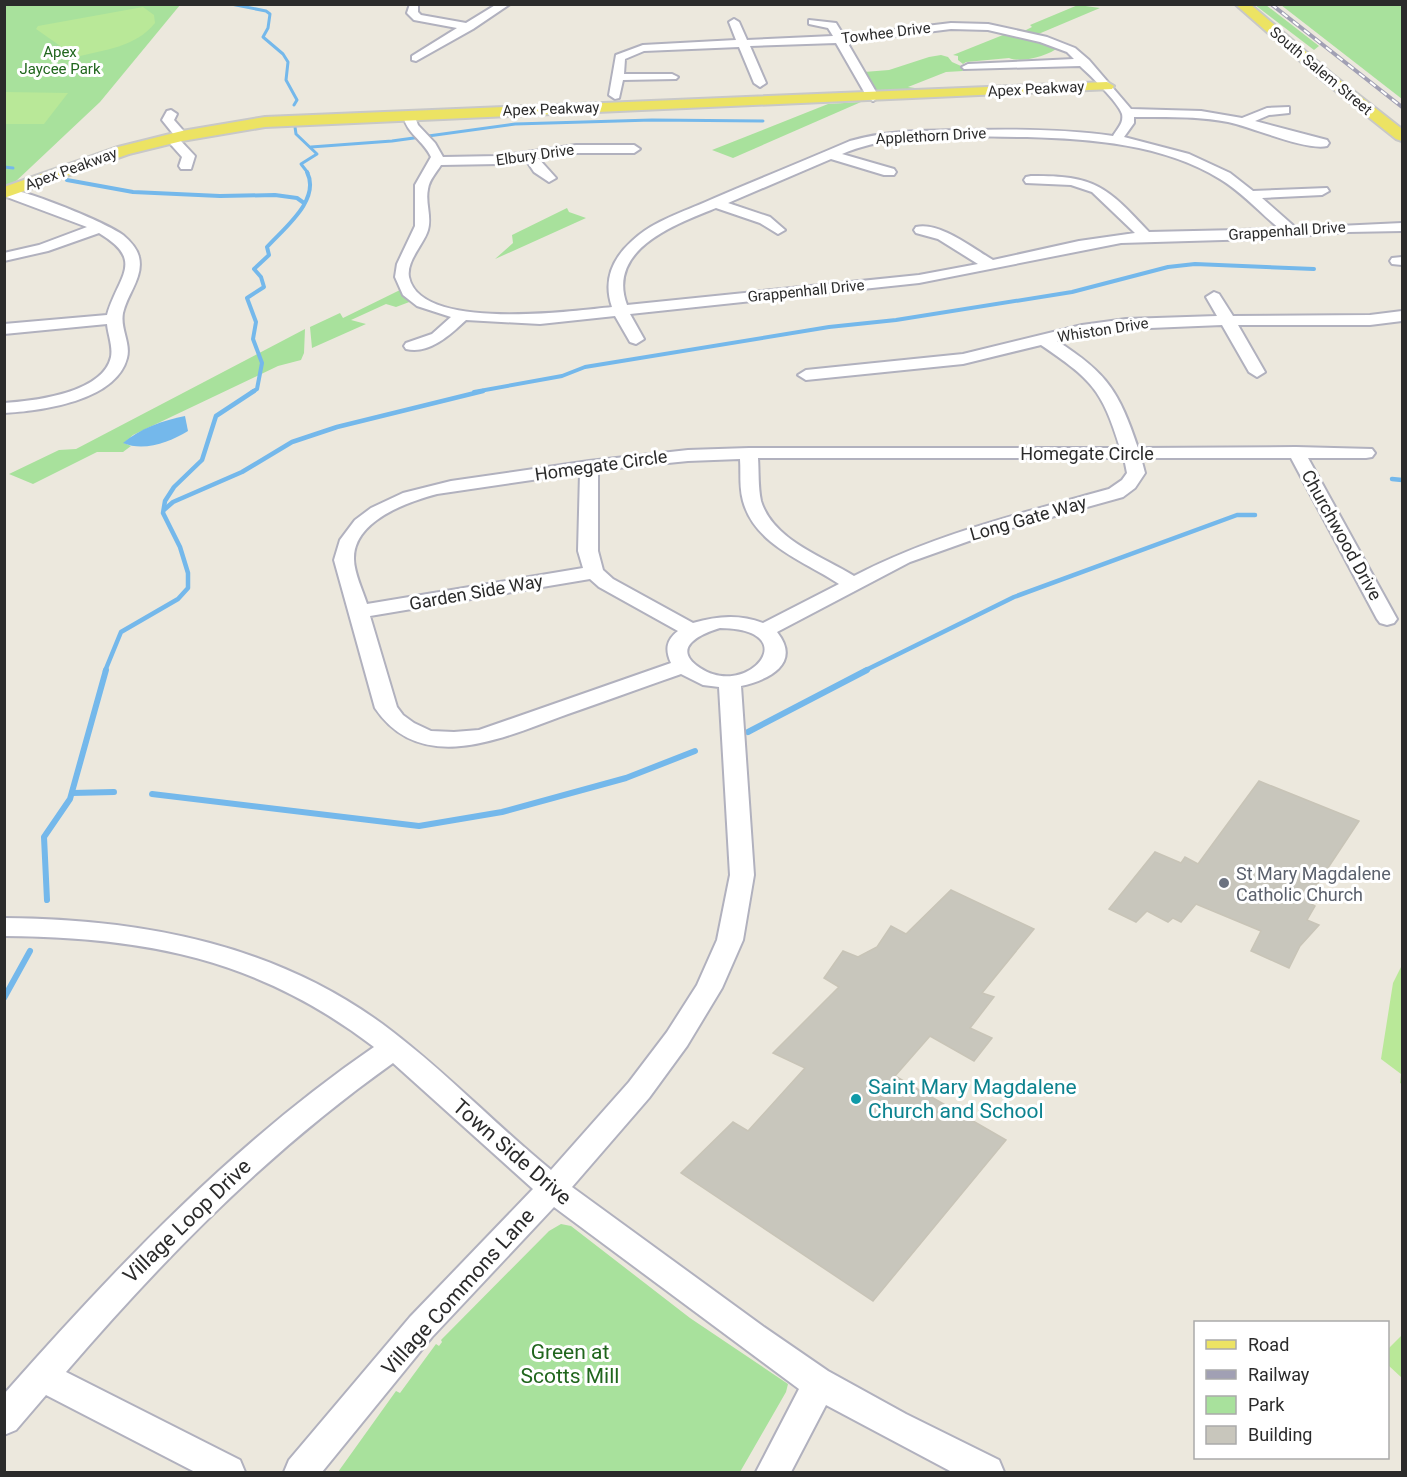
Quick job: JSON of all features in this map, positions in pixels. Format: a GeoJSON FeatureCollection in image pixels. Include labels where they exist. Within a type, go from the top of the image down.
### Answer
{"type":"FeatureCollection","features":[{"type":"Feature","properties":{"kind":"main road","name":"South Salem Street"},"geometry":{"type":"LineString","coordinates":[[1241,4],[1327,77],[1402,136]]}},
{"type":"Feature","properties":{"kind":"main road","name":"Apex Peakway"},"geometry":{"type":"LineString","coordinates":[[6,193],[115,153],[176,137],[265,122],[1107,86]]}},
{"type":"Feature","properties":{"kind":"street"},"geometry":{"type":"LineString","coordinates":[[416,58],[505,4]]}},
{"type":"Feature","properties":{"kind":"street"},"geometry":{"type":"LineString","coordinates":[[414,6],[412,13],[418,18],[469,27]]}},
{"type":"Feature","properties":{"kind":"street"},"geometry":{"type":"LineString","coordinates":[[734,22],[760,83]]}},
{"type":"Feature","properties":{"kind":"street"},"geometry":{"type":"LineString","coordinates":[[813,22],[832,25],[873,97]]}},
{"type":"Feature","properties":{"kind":"street","name":"Towhee Drive"},"geometry":{"type":"LineString","coordinates":[[615,94],[620,57],[637,49],[662,46],[840,40],[880,37],[942,26],[981,27],[1023,34],[1054,42],[1071,50],[1085,62],[1128,112]]}},
{"type":"Feature","properties":{"kind":"street"},"geometry":{"type":"LineString","coordinates":[[968,67],[1085,62]]}},
{"type":"Feature","properties":{"kind":"street"},"geometry":{"type":"LineString","coordinates":[[617,77],[672,77]]}},
{"type":"Feature","properties":{"kind":"street"},"geometry":{"type":"LineString","coordinates":[[1243,122],[1267,112],[1285,110]]}},
{"type":"Feature","properties":{"kind":"street"},"geometry":{"type":"LineString","coordinates":[[1116,140],[1128,123],[1128,112],[1194,114],[1243,122],[1301,140],[1323,143]]}},
{"type":"Feature","properties":{"kind":"street"},"geometry":{"type":"LineString","coordinates":[[171,114],[168,120],[189,156],[186,166]]}},
{"type":"Feature","properties":{"kind":"street"},"geometry":{"type":"LineString","coordinates":[[409,115],[410,123],[436,152],[437,161]]}},
{"type":"Feature","properties":{"kind":"street","name":"Applethorn Drive"},"geometry":{"type":"LineString","coordinates":[[636,339],[615,295],[615,277],[622,261],[632,249],[666,225],[866,140],[1014,126],[1116,140],[1154,148],[1199,163],[1226,176],[1292,232]]}},
{"type":"Feature","properties":{"kind":"street","name":"Elbury Drive"},"geometry":{"type":"LineString","coordinates":[[437,161],[488,161],[576,149],[634,149]]}},
{"type":"Feature","properties":{"kind":"street"},"geometry":{"type":"LineString","coordinates":[[831,155],[889,172]]}},
{"type":"Feature","properties":{"kind":"street"},"geometry":{"type":"LineString","coordinates":[[530,156],[539,170],[549,178]]}},
{"type":"Feature","properties":{"kind":"street","name":"Grappenhall Drive"},"geometry":{"type":"LineString","coordinates":[[437,161],[422,186],[422,227],[402,272],[402,277],[410,292],[420,300],[464,315],[523,319],[623,311],[910,280],[992,266],[1077,245],[1145,236],[1292,232],[1361,226],[1402,227]]}},
{"type":"Feature","properties":{"kind":"street"},"geometry":{"type":"LineString","coordinates":[[1031,180],[1070,180],[1098,189],[1110,198],[1145,236]]}},
{"type":"Feature","properties":{"kind":"street"},"geometry":{"type":"LineString","coordinates":[[1251,195],[1322,191]]}},
{"type":"Feature","properties":{"kind":"street"},"geometry":{"type":"LineString","coordinates":[[4,408],[45,403],[74,395],[108,376],[117,367],[120,353],[112,319],[133,267],[131,251],[122,240],[98,228],[6,193]]}},
{"type":"Feature","properties":{"kind":"street"},"geometry":{"type":"LineString","coordinates":[[716,203],[765,220],[778,230]]}},
{"type":"Feature","properties":{"kind":"street"},"geometry":{"type":"LineString","coordinates":[[4,257],[43,248],[98,228]]}},
{"type":"Feature","properties":{"kind":"street"},"geometry":{"type":"LineString","coordinates":[[921,230],[944,236],[992,266]]}},
{"type":"Feature","properties":{"kind":"street"},"geometry":{"type":"LineString","coordinates":[[1214,297],[1257,372]]}},
{"type":"Feature","properties":{"kind":"street"},"geometry":{"type":"LineString","coordinates":[[412,346],[438,337],[464,315]]}},
{"type":"Feature","properties":{"kind":"street","name":"Whiston Drive"},"geometry":{"type":"LineString","coordinates":[[806,375],[945,362],[1082,330],[1126,324],[1370,320],[1402,316]]}},
{"type":"Feature","properties":{"kind":"street"},"geometry":{"type":"LineString","coordinates":[[4,329],[112,319]]}},
{"type":"Feature","properties":{"kind":"street","name":"Long Gate Way"},"geometry":{"type":"LineString","coordinates":[[764,631],[903,558],[939,544],[1116,493],[1129,484],[1136,473],[1132,453],[1111,402],[1098,380],[1082,365],[1044,340]]}},
{"type":"Feature","properties":{"kind":"street","name":"Churchwood Drive"},"geometry":{"type":"LineString","coordinates":[[1296,452],[1388,619]]}},
{"type":"Feature","properties":{"kind":"street"},"geometry":{"type":"LineString","coordinates":[[749,453],[752,499],[761,518],[771,531],[797,551],[853,584]]}},
{"type":"Feature","properties":{"kind":"street","name":"Homegate Circle"},"geometry":{"type":"LineString","coordinates":[[682,666],[482,737],[436,739],[423,736],[401,726],[386,708],[344,560],[345,552],[354,532],[373,514],[395,502],[429,490],[668,456],[749,453],[1366,453]]}},
{"type":"Feature","properties":{"kind":"street"},"geometry":{"type":"LineString","coordinates":[[589,466],[588,551],[594,572],[606,583],[691,630]]}},
{"type":"Feature","properties":{"kind":"street","name":"Garden Side Way"},"geometry":{"type":"LineString","coordinates":[[358,612],[594,572]]}},
{"type":"Feature","properties":{"kind":"street"},"geometry":{"type":"LineString","coordinates":[[719,622],[750,625],[764,631],[776,648],[776,657],[771,666],[753,677],[730,682],[702,678],[682,666],[677,656],[677,647],[682,637],[691,630],[719,622]]}},
{"type":"Feature","properties":{"kind":"street","name":"Village Commons Lane"},"geometry":{"type":"LineString","coordinates":[[301,1473],[421,1327],[553,1188],[639,1090],[677,1039],[709,988],[730,940],[742,875],[730,682]]}},
{"type":"Feature","properties":{"kind":"street","name":"Town Side Drive"},"geometry":{"type":"LineString","coordinates":[[4,927],[61,926],[162,938],[259,968],[322,998],[394,1048],[553,1188],[820,1383],[923,1442],[987,1473]]}},
{"type":"Feature","properties":{"kind":"street","name":"Village Loop Drive"},"geometry":{"type":"LineString","coordinates":[[4,1419],[120,1286],[206,1198],[282,1131],[394,1048]]}},
{"type":"Feature","properties":{"kind":"street"},"geometry":{"type":"LineString","coordinates":[[41,1376],[156,1433],[228,1473]]}},
{"type":"Feature","properties":{"kind":"street"},"geometry":{"type":"LineString","coordinates":[[773,1473],[820,1383]]}},
{"type":"Feature","properties":{"kind":"green space","name":"Apex Jaycee Park"},"geometry":{"type":"Polygon","coordinates":[[[4,5],[180,5],[100,102],[14,183],[5,186],[4,5]]]}},
{"type":"Feature","properties":{"kind":"green space"},"geometry":{"type":"Polygon","coordinates":[[[1078,5],[1100,8],[1036,35],[1022,32],[1032,27],[1030,25],[1078,5]]]}},
{"type":"Feature","properties":{"kind":"green space"},"geometry":{"type":"Polygon","coordinates":[[[1255,5],[1266,5],[1319,46],[1314,50],[1255,5]]]}},
{"type":"Feature","properties":{"kind":"green space"},"geometry":{"type":"Polygon","coordinates":[[[1281,5],[1402,5],[1402,99],[1281,5]]]}},
{"type":"Feature","properties":{"kind":"green space"},"geometry":{"type":"Polygon","coordinates":[[[143,7],[154,15],[155,23],[139,37],[119,46],[76,57],[36,29],[38,26],[143,7]]]}},
{"type":"Feature","properties":{"kind":"green space"},"geometry":{"type":"Polygon","coordinates":[[[1008,33],[1059,47],[1042,56],[1021,60],[1009,58],[963,64],[958,60],[958,56],[953,55],[1008,33]]]}},
{"type":"Feature","properties":{"kind":"green space"},"geometry":{"type":"Polygon","coordinates":[[[941,55],[961,66],[963,71],[946,72],[908,87],[936,91],[878,92],[874,90],[864,72],[889,70],[941,55]]]}},
{"type":"Feature","properties":{"kind":"green space"},"geometry":{"type":"Polygon","coordinates":[[[5,92],[68,93],[44,124],[5,124],[5,92]]]}},
{"type":"Feature","properties":{"kind":"green space"},"geometry":{"type":"Polygon","coordinates":[[[861,102],[733,158],[712,150],[828,104],[861,102]]]}},
{"type":"Feature","properties":{"kind":"green space"},"geometry":{"type":"Polygon","coordinates":[[[567,208],[569,212],[586,218],[495,259],[513,243],[512,235],[567,208]]]}},
{"type":"Feature","properties":{"kind":"green space"},"geometry":{"type":"Polygon","coordinates":[[[400,290],[412,301],[396,307],[386,304],[351,320],[366,324],[312,348],[310,327],[340,313],[343,318],[400,290]]]}},
{"type":"Feature","properties":{"kind":"green space"},"geometry":{"type":"Polygon","coordinates":[[[305,329],[304,353],[301,360],[278,366],[133,435],[124,443],[131,446],[123,452],[97,452],[33,484],[9,474],[59,450],[76,449],[305,329]]]}},
{"type":"Feature","properties":{"kind":"green space"},"geometry":{"type":"Polygon","coordinates":[[[1402,965],[1402,1084],[1400,1083],[1401,1074],[1381,1059],[1393,983],[1402,965]]]}},
{"type":"Feature","properties":{"kind":"green space","name":"Green at Scotts Mill"},"geometry":{"type":"Polygon","coordinates":[[[561,1224],[571,1226],[690,1318],[788,1384],[786,1392],[740,1472],[338,1472],[396,1391],[400,1393],[436,1344],[439,1346],[441,1340],[549,1231],[561,1224]]]}},
{"type":"Feature","properties":{"kind":"green space"},"geometry":{"type":"Polygon","coordinates":[[[1402,1335],[1402,1378],[1389,1366],[1389,1348],[1402,1335]]]}},
{"type":"Feature","properties":{"kind":"water"},"geometry":{"type":"Polygon","coordinates":[[[185,416],[188,431],[173,439],[148,446],[131,446],[123,443],[136,433],[152,426],[185,416]]]}},
{"type":"Feature","properties":{"kind":"building","name":"St Mary Magdalene Catholic Church"},"geometry":{"type":"Polygon","coordinates":[[[1259,781],[1359,821],[1306,901],[1315,906],[1307,920],[1319,925],[1300,946],[1289,968],[1251,951],[1261,931],[1196,904],[1181,922],[1173,918],[1168,922],[1147,911],[1136,922],[1109,909],[1155,852],[1181,863],[1185,857],[1198,864],[1259,781]]]}},
{"type":"Feature","properties":{"kind":"building","name":"Saint Mary Magdalene Church and School"},"geometry":{"type":"Polygon","coordinates":[[[951,890],[1034,929],[982,993],[994,997],[970,1028],[992,1038],[974,1061],[930,1036],[895,1076],[1006,1140],[873,1301],[681,1173],[733,1122],[748,1131],[805,1068],[773,1053],[839,987],[824,978],[843,951],[858,957],[877,947],[891,926],[906,934],[951,890]]]}},
{"type":"Feature","properties":{"kind":"waterway"},"geometry":{"type":"LineString","coordinates":[[231,4],[266,11],[270,14],[268,28],[263,37],[283,54],[288,62],[286,80],[297,100],[294,105]]}},
{"type":"Feature","properties":{"kind":"waterway"},"geometry":{"type":"LineString","coordinates":[[311,147],[392,141],[515,124],[652,120],[763,121]]}},
{"type":"Feature","properties":{"kind":"waterway"},"geometry":{"type":"LineString","coordinates":[[295,127],[296,134],[317,154],[301,164],[308,173]]}},
{"type":"Feature","properties":{"kind":"waterway"},"geometry":{"type":"LineString","coordinates":[[4,167],[13,168]]}},
{"type":"Feature","properties":{"kind":"waterway"},"geometry":{"type":"LineString","coordinates":[[252,392],[257,389],[262,363],[253,339],[256,322],[247,298],[264,287],[261,277],[254,269],[269,255],[267,247],[299,213],[305,203],[310,182],[307,172]]}},
{"type":"Feature","properties":{"kind":"waterway"},"geometry":{"type":"LineString","coordinates":[[67,180],[133,192],[220,196],[275,195],[297,198],[304,203]]}},
{"type":"Feature","properties":{"kind":"waterway"},"geometry":{"type":"LineString","coordinates":[[474,392],[562,376],[585,367],[829,327],[896,320],[1072,292],[1168,267],[1195,264],[1314,269]]}},
{"type":"Feature","properties":{"kind":"waterway"},"geometry":{"type":"LineString","coordinates":[[105,671],[121,632],[178,599],[188,588],[188,573],[180,547],[163,513],[165,501],[174,487],[202,460],[216,416],[254,391]]}},
{"type":"Feature","properties":{"kind":"waterway"},"geometry":{"type":"LineString","coordinates":[[165,509],[173,502],[242,472],[292,442],[337,427],[483,391]]}},
{"type":"Feature","properties":{"kind":"waterway"},"geometry":{"type":"LineString","coordinates":[[1392,479],[1402,480]]}},
{"type":"Feature","properties":{"kind":"waterway"},"geometry":{"type":"LineString","coordinates":[[864,671],[1014,597],[1237,515],[1255,515]]}},
{"type":"Feature","properties":{"kind":"waterway"},"geometry":{"type":"LineString","coordinates":[[47,900],[44,837],[70,799],[106,670]]}},
{"type":"Feature","properties":{"kind":"waterway"},"geometry":{"type":"LineString","coordinates":[[748,732],[867,670]]}},
{"type":"Feature","properties":{"kind":"waterway"},"geometry":{"type":"LineString","coordinates":[[152,794],[419,826],[502,812],[626,778],[695,751]]}},
{"type":"Feature","properties":{"kind":"waterway"},"geometry":{"type":"LineString","coordinates":[[72,793],[114,792]]}},
{"type":"Feature","properties":{"kind":"waterway"},"geometry":{"type":"LineString","coordinates":[[4,998],[30,951]]}},
{"type":"Feature","properties":{"kind":"railway"},"geometry":{"type":"LineString","coordinates":[[1271,4],[1402,107]]}},
{"type":"Feature","properties":{"kind":"place","name":"St Mary Magdalene Catholic Church"},"geometry":{"type":"Point","coordinates":[1224,883]}},
{"type":"Feature","properties":{"kind":"place","name":"Saint Mary Magdalene Church and School"},"geometry":{"type":"Point","coordinates":[856,1099]}}]}
